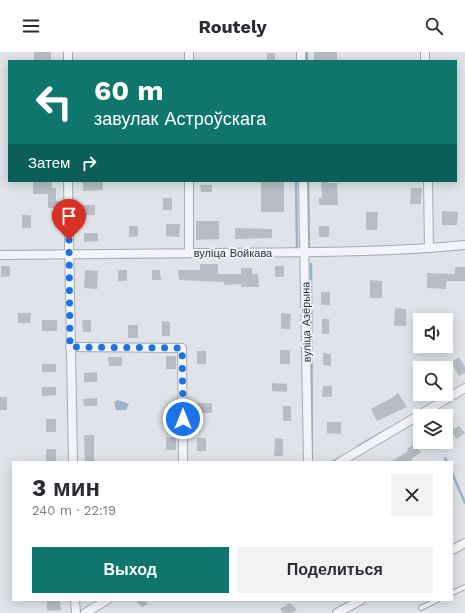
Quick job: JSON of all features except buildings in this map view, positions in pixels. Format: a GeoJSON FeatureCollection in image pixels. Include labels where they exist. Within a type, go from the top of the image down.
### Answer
{"type":"FeatureCollection","features":[{"type":"Feature","properties":{"kind":"street"},"geometry":{"type":"LineString","coordinates":[[68,182],[73,461]]}},
{"type":"Feature","properties":{"kind":"street"},"geometry":{"type":"LineString","coordinates":[[189,182],[189,253]]}},
{"type":"Feature","properties":{"kind":"street","name":"вуліца Азёрына"},"geometry":{"type":"LineString","coordinates":[[303,182],[308,461]]}},
{"type":"Feature","properties":{"kind":"street"},"geometry":{"type":"LineString","coordinates":[[428,182],[429,248]]}},
{"type":"Feature","properties":{"kind":"street","name":"вуліца Войкава"},"geometry":{"type":"LineString","coordinates":[[0,255],[304,252],[429,248],[465,245]]}},
{"type":"Feature","properties":{"kind":"street"},"geometry":{"type":"LineString","coordinates":[[70,347],[182,348],[183,461]]}},
{"type":"Feature","properties":{"kind":"street"},"geometry":{"type":"LineString","coordinates":[[342,461],[465,388]]}},
{"type":"Feature","properties":{"kind":"street"},"geometry":{"type":"LineString","coordinates":[[453,549],[465,543]]}},
{"type":"Feature","properties":{"kind":"street"},"geometry":{"type":"LineString","coordinates":[[75,601],[76,613]]}},
{"type":"Feature","properties":{"kind":"street"},"geometry":{"type":"LineString","coordinates":[[85,613],[105,601]]}},
{"type":"Feature","properties":{"kind":"street"},"geometry":{"type":"LineString","coordinates":[[337,613],[359,601]]}},
{"type":"Feature","properties":{"kind":"lane"},"geometry":{"type":"LineString","coordinates":[[453,593],[465,587]]}},
{"type":"Feature","properties":{"kind":"lane"},"geometry":{"type":"LineString","coordinates":[[421,608],[435,601]]}},
{"type":"Feature","properties":{"kind":"water"},"geometry":{"type":"Polygon","coordinates":[[[118,400],[129,404],[126,410],[116,410],[114,402],[118,400]]]}},
{"type":"Feature","properties":{"kind":"waterway"},"geometry":{"type":"LineString","coordinates":[[307,52],[307,60]]}},
{"type":"Feature","properties":{"kind":"waterway"},"geometry":{"type":"LineString","coordinates":[[296,182],[297,246]]}},
{"type":"Feature","properties":{"kind":"waterway"},"geometry":{"type":"LineString","coordinates":[[308,182],[309,247]]}},
{"type":"Feature","properties":{"kind":"waterway"},"geometry":{"type":"LineString","coordinates":[[311,264],[312,458]]}},
{"type":"Feature","properties":{"kind":"waterway"},"geometry":{"type":"LineString","coordinates":[[358,446],[383,432]]}},
{"type":"Feature","properties":{"kind":"waterway"},"geometry":{"type":"LineString","coordinates":[[334,461],[340,458]]}},
{"type":"Feature","properties":{"kind":"waterway"},"geometry":{"type":"LineString","coordinates":[[453,475],[465,503]]}},
{"type":"Feature","properties":{"kind":"route"},"geometry":{"type":"LineString","coordinates":[[69,240],[70,347],[182,348],[183,419]]}}]}
